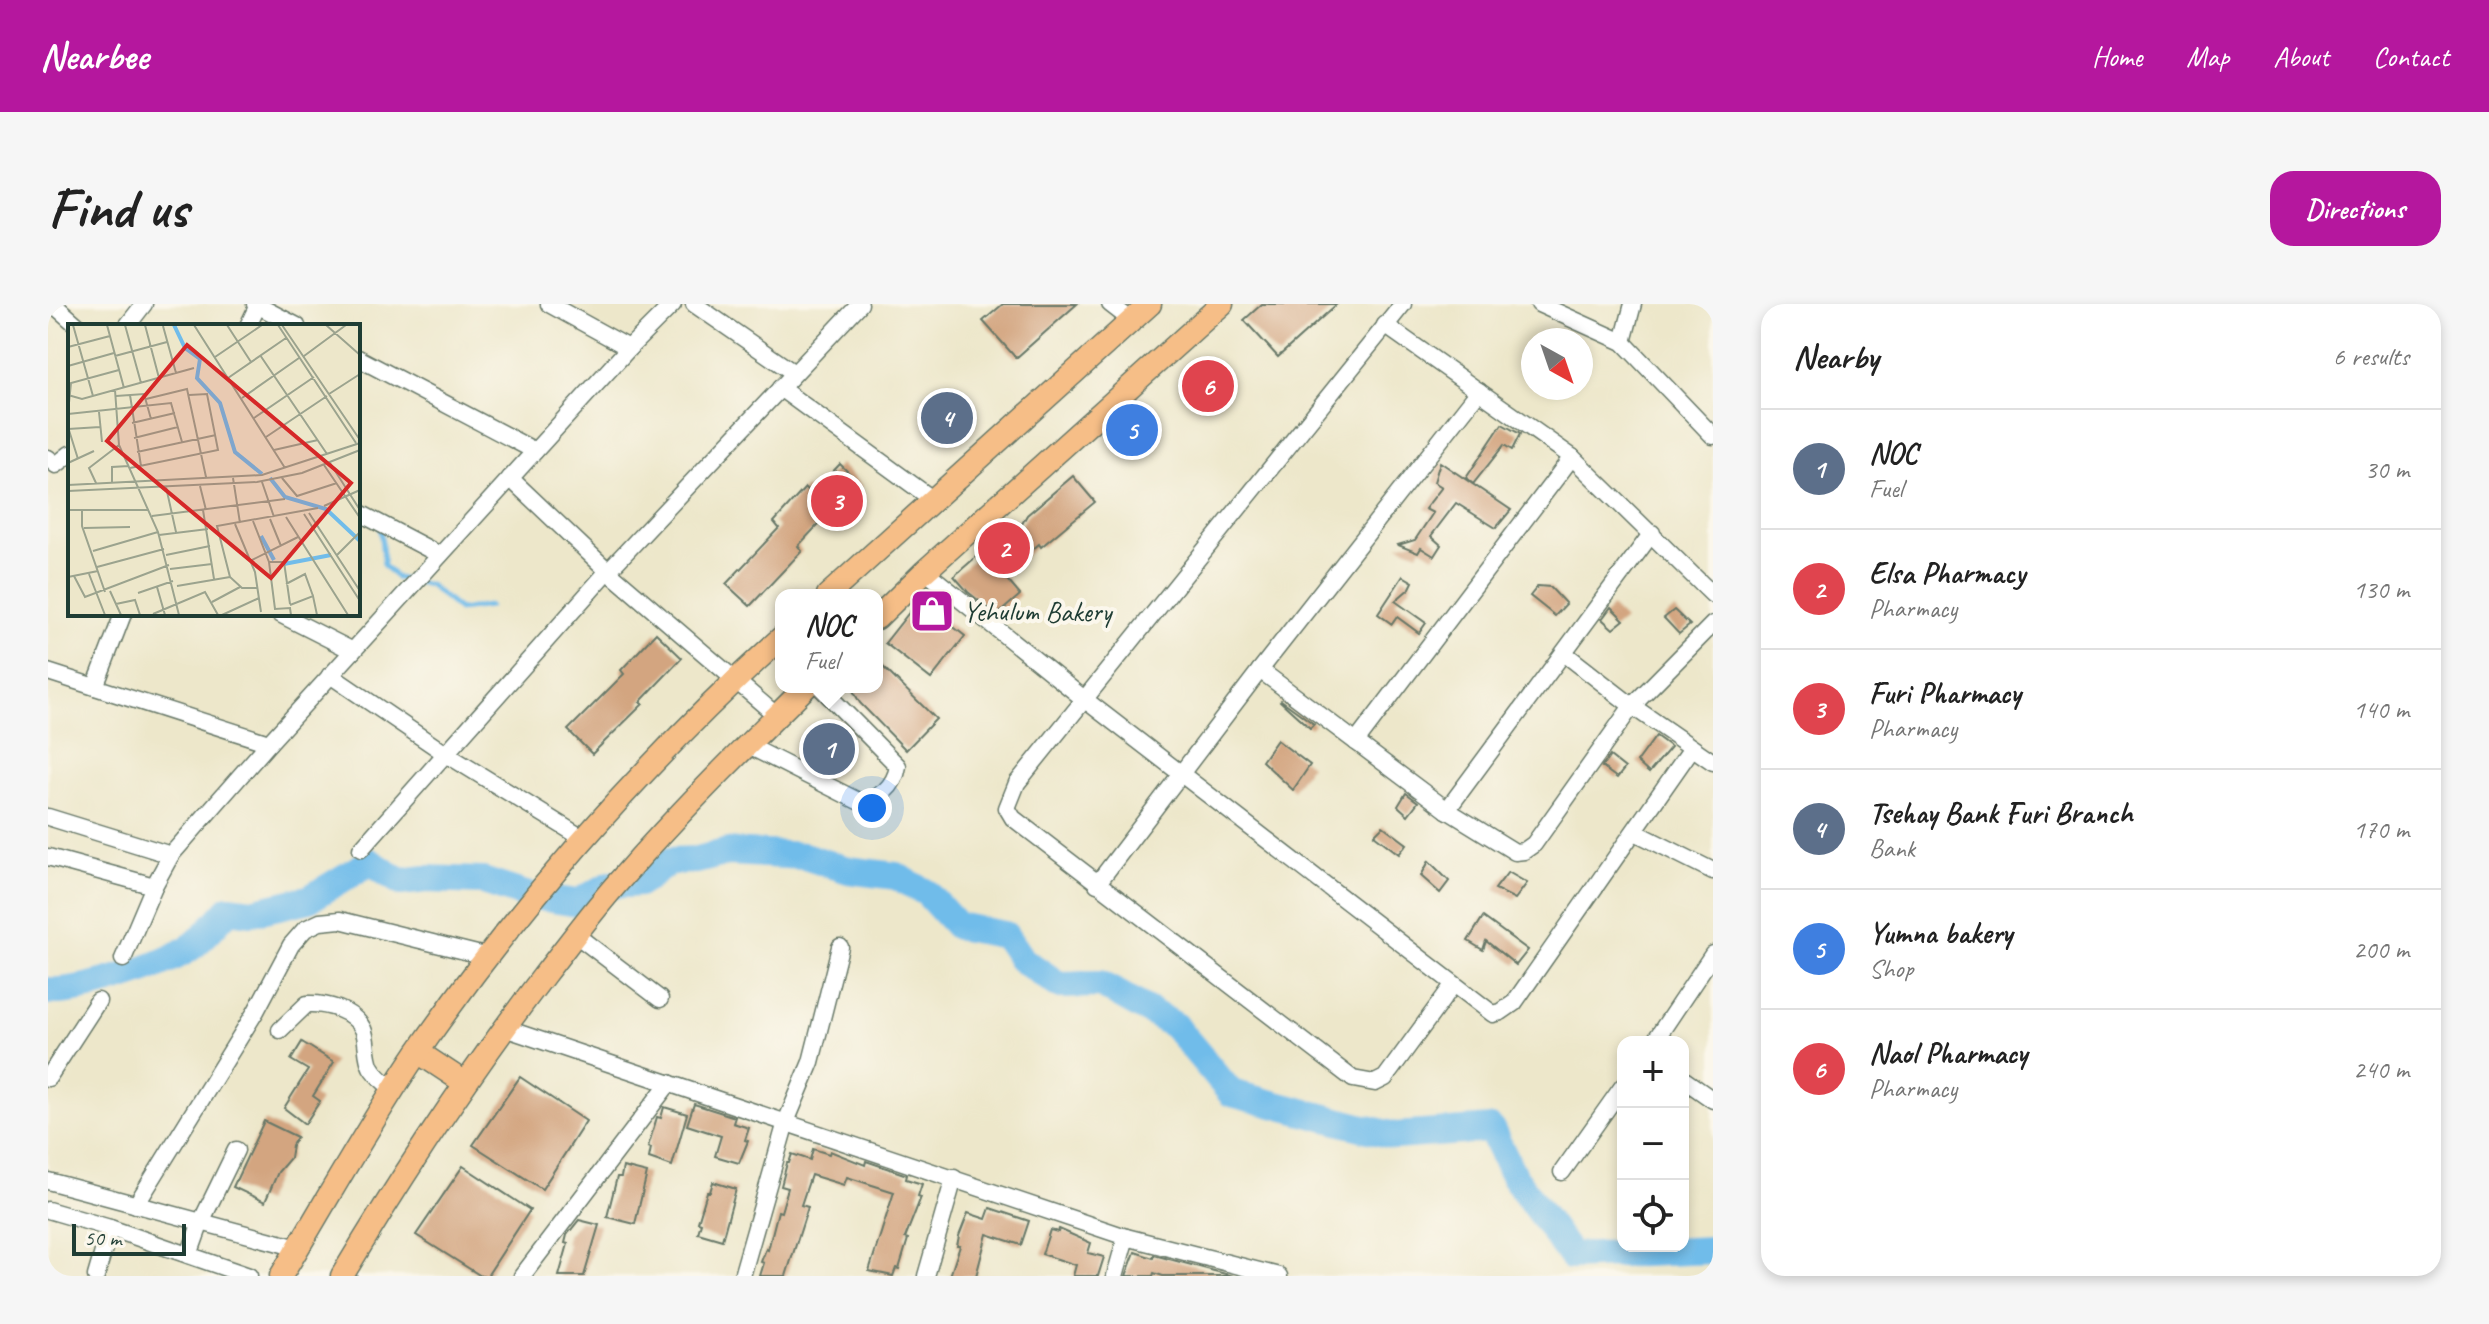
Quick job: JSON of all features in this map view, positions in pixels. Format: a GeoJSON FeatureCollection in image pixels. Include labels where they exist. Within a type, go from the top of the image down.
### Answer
{"type":"FeatureCollection","features":[{"type":"Feature","properties":{"kind":"main road"},"geometry":{"type":"LineString","coordinates":[[834,589],[1150,304]]}},
{"type":"Feature","properties":{"kind":"main road"},"geometry":{"type":"LineString","coordinates":[[883,612],[1222,304]]}},
{"type":"Feature","properties":{"kind":"main road"},"geometry":{"type":"LineString","coordinates":[[281,1276],[418,1052],[544,884],[735,679],[775,646]]}},
{"type":"Feature","properties":{"kind":"main road"},"geometry":{"type":"LineString","coordinates":[[342,1276],[392,1192],[465,1083],[619,880],[800,693]]}},
{"type":"Feature","properties":{"kind":"main road"},"geometry":{"type":"LineString","coordinates":[[418,1052],[465,1083]]}},
{"type":"Feature","properties":{"kind":"street"},"geometry":{"type":"LineString","coordinates":[[53,304],[76,324]]}},
{"type":"Feature","properties":{"kind":"street"},"geometry":{"type":"LineString","coordinates":[[129,324],[144,304]]}},
{"type":"Feature","properties":{"kind":"street"},"geometry":{"type":"LineString","coordinates":[[549,304],[629,348]]}},
{"type":"Feature","properties":{"kind":"street"},"geometry":{"type":"LineString","coordinates":[[123,959],[154,886],[171,855],[330,675],[629,348],[673,304]]}},
{"type":"Feature","properties":{"kind":"street"},"geometry":{"type":"LineString","coordinates":[[694,304],[794,373]]}},
{"type":"Feature","properties":{"kind":"street"},"geometry":{"type":"LineString","coordinates":[[361,849],[608,571],[860,304]]}},
{"type":"Feature","properties":{"kind":"street"},"geometry":{"type":"LineString","coordinates":[[1110,304],[1132,321]]}},
{"type":"Feature","properties":{"kind":"street"},"geometry":{"type":"LineString","coordinates":[[1403,304],[1017,783],[1007,808],[1013,818],[1097,884],[1353,1079],[1375,1083],[1385,1078],[1453,985]]}},
{"type":"Feature","properties":{"kind":"street"},"geometry":{"type":"LineString","coordinates":[[1539,304],[1623,342],[1713,436]]}},
{"type":"Feature","properties":{"kind":"street"},"geometry":{"type":"LineString","coordinates":[[1623,342],[1633,304]]}},
{"type":"Feature","properties":{"kind":"street"},"geometry":{"type":"LineString","coordinates":[[249,324],[257,305],[293,324]]}},
{"type":"Feature","properties":{"kind":"street"},"geometry":{"type":"LineString","coordinates":[[1385,325],[1572,457],[1713,595]]}},
{"type":"Feature","properties":{"kind":"street"},"geometry":{"type":"LineString","coordinates":[[360,359],[535,451]]}},
{"type":"Feature","properties":{"kind":"street"},"geometry":{"type":"LineString","coordinates":[[780,388],[932,499]]}},
{"type":"Feature","properties":{"kind":"street"},"geometry":{"type":"LineString","coordinates":[[1097,884],[1479,391]]}},
{"type":"Feature","properties":{"kind":"street"},"geometry":{"type":"LineString","coordinates":[[1700,423],[1713,410]]}},
{"type":"Feature","properties":{"kind":"street"},"geometry":{"type":"LineString","coordinates":[[1356,742],[1572,457]]}},
{"type":"Feature","properties":{"kind":"street"},"geometry":{"type":"LineString","coordinates":[[510,478],[608,571],[777,716]]}},
{"type":"Feature","properties":{"kind":"street"},"geometry":{"type":"LineString","coordinates":[[360,513],[440,555]]}},
{"type":"Feature","properties":{"kind":"street"},"geometry":{"type":"LineString","coordinates":[[1447,810],[1652,533]]}},
{"type":"Feature","properties":{"kind":"street"},"geometry":{"type":"LineString","coordinates":[[925,571],[1084,699],[1493,1014],[1514,1003],[1692,748]]}},
{"type":"Feature","properties":{"kind":"street"},"geometry":{"type":"LineString","coordinates":[[95,687],[122,616]]}},
{"type":"Feature","properties":{"kind":"street"},"geometry":{"type":"LineString","coordinates":[[284,616],[353,651]]}},
{"type":"Feature","properties":{"kind":"street"},"geometry":{"type":"LineString","coordinates":[[1260,670],[1447,810],[1515,852],[1524,851],[1534,844],[1632,706],[1713,624]]}},
{"type":"Feature","properties":{"kind":"street"},"geometry":{"type":"LineString","coordinates":[[1564,653],[1632,706],[1713,762]]}},
{"type":"Feature","properties":{"kind":"street"},"geometry":{"type":"LineString","coordinates":[[48,672],[269,743]]}},
{"type":"Feature","properties":{"kind":"street"},"geometry":{"type":"LineString","coordinates":[[330,675],[446,754],[584,839]]}},
{"type":"Feature","properties":{"kind":"street"},"geometry":{"type":"LineString","coordinates":[[747,745],[858,801],[870,801],[884,792],[896,779],[898,766],[826,693]]}},
{"type":"Feature","properties":{"kind":"street"},"geometry":{"type":"LineString","coordinates":[[48,817],[171,855]]}},
{"type":"Feature","properties":{"kind":"street"},"geometry":{"type":"LineString","coordinates":[[1635,832],[1713,871]]}},
{"type":"Feature","properties":{"kind":"street"},"geometry":{"type":"LineString","coordinates":[[48,857],[154,886]]}},
{"type":"Feature","properties":{"kind":"street"},"geometry":{"type":"LineString","coordinates":[[136,1205],[256,1011],[291,945],[305,929],[320,922],[340,920],[489,957]]}},
{"type":"Feature","properties":{"kind":"street"},"geometry":{"type":"LineString","coordinates":[[576,935],[660,999]]}},
{"type":"Feature","properties":{"kind":"street"},"geometry":{"type":"LineString","coordinates":[[742,1276],[786,1122],[811,1062],[840,947]]}},
{"type":"Feature","properties":{"kind":"street"},"geometry":{"type":"LineString","coordinates":[[1658,1036],[1713,954]]}},
{"type":"Feature","properties":{"kind":"street"},"geometry":{"type":"LineString","coordinates":[[48,1078],[98,1001]]}},
{"type":"Feature","properties":{"kind":"street"},"geometry":{"type":"LineString","coordinates":[[280,1030],[307,1004],[323,1003],[349,1014],[364,1030],[365,1051],[372,1069],[393,1090]]}},
{"type":"Feature","properties":{"kind":"street"},"geometry":{"type":"LineString","coordinates":[[504,1028],[1126,1237],[1279,1276]]}},
{"type":"Feature","properties":{"kind":"street"},"geometry":{"type":"LineString","coordinates":[[522,1276],[669,1083]]}},
{"type":"Feature","properties":{"kind":"street"},"geometry":{"type":"LineString","coordinates":[[1689,1083],[1713,1100]]}},
{"type":"Feature","properties":{"kind":"street"},"geometry":{"type":"LineString","coordinates":[[1562,1172],[1617,1094]]}},
{"type":"Feature","properties":{"kind":"street"},"geometry":{"type":"LineString","coordinates":[[193,1276],[201,1222],[236,1150]]}},
{"type":"Feature","properties":{"kind":"street"},"geometry":{"type":"LineString","coordinates":[[926,1276],[954,1178]]}},
{"type":"Feature","properties":{"kind":"street"},"geometry":{"type":"LineString","coordinates":[[48,1181],[298,1248]]}},
{"type":"Feature","properties":{"kind":"street"},"geometry":{"type":"LineString","coordinates":[[48,1210],[249,1276]]}},
{"type":"Feature","properties":{"kind":"street"},"geometry":{"type":"LineString","coordinates":[[96,1276],[110,1228]]}},
{"type":"Feature","properties":{"kind":"street"},"geometry":{"type":"LineString","coordinates":[[1115,1276],[1126,1237]]}},
{"type":"Feature","properties":{"kind":"building"},"geometry":{"type":"Polygon","coordinates":[[[1003,304],[1077,304],[1016,358],[983,321],[1003,304]]]}},
{"type":"Feature","properties":{"kind":"building"},"geometry":{"type":"Polygon","coordinates":[[[1262,304],[1337,304],[1278,357],[1244,320],[1262,304]]]}},
{"type":"Feature","properties":{"kind":"building"},"geometry":{"type":"Polygon","coordinates":[[[1502,424],[1520,434],[1512,450],[1504,445],[1473,484],[1466,478],[1502,424]]]}},
{"type":"Feature","properties":{"kind":"building"},"geometry":{"type":"Polygon","coordinates":[[[1440,462],[1511,510],[1496,528],[1456,503],[1431,536],[1441,545],[1434,556],[1421,548],[1418,553],[1398,545],[1415,540],[1433,513],[1425,509],[1442,487],[1434,482],[1440,462]]]}},
{"type":"Feature","properties":{"kind":"building"},"geometry":{"type":"Polygon","coordinates":[[[840,464],[862,486],[833,516],[830,512],[798,546],[802,551],[750,606],[726,584],[779,528],[774,522],[805,488],[812,494],[840,464]]]}},
{"type":"Feature","properties":{"kind":"building"},"geometry":{"type":"Polygon","coordinates":[[[1073,476],[1095,502],[1003,575],[1020,595],[997,615],[968,592],[954,576],[1007,530],[1014,538],[1027,515],[1073,476]]]}},
{"type":"Feature","properties":{"kind":"building"},"geometry":{"type":"Polygon","coordinates":[[[1403,576],[1413,582],[1395,601],[1426,623],[1419,633],[1397,617],[1392,624],[1378,614],[1403,576]]]}},
{"type":"Feature","properties":{"kind":"building"},"geometry":{"type":"Polygon","coordinates":[[[1538,586],[1550,587],[1566,604],[1555,616],[1530,596],[1538,586]]]}},
{"type":"Feature","properties":{"kind":"building"},"geometry":{"type":"Polygon","coordinates":[[[919,600],[965,636],[931,679],[885,643],[919,600]]]}},
{"type":"Feature","properties":{"kind":"building"},"geometry":{"type":"Polygon","coordinates":[[[1611,607],[1624,620],[1613,629],[1602,619],[1611,607]]]}},
{"type":"Feature","properties":{"kind":"building"},"geometry":{"type":"Polygon","coordinates":[[[1674,610],[1690,625],[1679,634],[1664,618],[1674,610]]]}},
{"type":"Feature","properties":{"kind":"building"},"geometry":{"type":"Polygon","coordinates":[[[656,633],[682,658],[640,702],[643,704],[592,754],[568,730],[624,674],[621,670],[656,633]]]}},
{"type":"Feature","properties":{"kind":"building"},"geometry":{"type":"Polygon","coordinates":[[[883,667],[936,719],[906,750],[860,703],[854,693],[883,693],[883,667]]]}},
{"type":"Feature","properties":{"kind":"building"},"geometry":{"type":"Polygon","coordinates":[[[1281,700],[1314,724],[1310,728],[1281,700]]]}},
{"type":"Feature","properties":{"kind":"building"},"geometry":{"type":"Polygon","coordinates":[[[1656,736],[1671,747],[1649,773],[1637,762],[1656,736]]]}},
{"type":"Feature","properties":{"kind":"building"},"geometry":{"type":"Polygon","coordinates":[[[1277,740],[1310,765],[1293,790],[1262,761],[1277,740]]]}},
{"type":"Feature","properties":{"kind":"building"},"geometry":{"type":"Polygon","coordinates":[[[1610,756],[1625,768],[1617,778],[1602,767],[1610,756]]]}},
{"type":"Feature","properties":{"kind":"building"},"geometry":{"type":"Polygon","coordinates":[[[1406,793],[1418,802],[1408,815],[1398,806],[1406,793]]]}},
{"type":"Feature","properties":{"kind":"building"},"geometry":{"type":"Polygon","coordinates":[[[1383,826],[1407,844],[1399,854],[1374,835],[1383,826]]]}},
{"type":"Feature","properties":{"kind":"building"},"geometry":{"type":"Polygon","coordinates":[[[1429,861],[1449,881],[1440,893],[1421,876],[1429,861]]]}},
{"type":"Feature","properties":{"kind":"building"},"geometry":{"type":"Polygon","coordinates":[[[1508,872],[1527,883],[1515,899],[1495,889],[1508,872]]]}},
{"type":"Feature","properties":{"kind":"building"},"geometry":{"type":"Polygon","coordinates":[[[1483,917],[1528,950],[1516,965],[1486,941],[1483,950],[1468,941],[1483,917]]]}},
{"type":"Feature","properties":{"kind":"building"},"geometry":{"type":"Polygon","coordinates":[[[302,1042],[334,1062],[313,1096],[320,1101],[305,1124],[284,1108],[308,1070],[291,1060],[302,1042]]]}},
{"type":"Feature","properties":{"kind":"building"},"geometry":{"type":"Polygon","coordinates":[[[520,1077],[586,1121],[542,1189],[473,1145],[520,1077]]]}},
{"type":"Feature","properties":{"kind":"building"},"geometry":{"type":"Polygon","coordinates":[[[694,1104],[735,1117],[733,1123],[749,1128],[745,1140],[748,1141],[739,1163],[715,1156],[721,1136],[687,1125],[694,1104]]]}},
{"type":"Feature","properties":{"kind":"building"},"geometry":{"type":"Polygon","coordinates":[[[664,1107],[687,1114],[672,1166],[649,1158],[651,1148],[648,1147],[657,1117],[661,1118],[664,1107]]]}},
{"type":"Feature","properties":{"kind":"building"},"geometry":{"type":"Polygon","coordinates":[[[264,1121],[297,1137],[290,1158],[278,1172],[265,1202],[233,1187],[264,1121]]]}},
{"type":"Feature","properties":{"kind":"building"},"geometry":{"type":"Polygon","coordinates":[[[813,1149],[829,1154],[830,1151],[865,1165],[866,1161],[907,1175],[906,1179],[922,1184],[918,1196],[921,1197],[905,1238],[908,1239],[899,1269],[896,1268],[893,1276],[869,1271],[894,1192],[847,1177],[844,1185],[811,1175],[801,1205],[808,1207],[786,1276],[760,1276],[764,1263],[761,1262],[768,1250],[778,1211],[781,1212],[788,1188],[781,1186],[787,1163],[792,1154],[810,1160],[813,1149]]]}},
{"type":"Feature","properties":{"kind":"building"},"geometry":{"type":"Polygon","coordinates":[[[463,1166],[530,1210],[487,1276],[481,1276],[416,1235],[463,1166]]]}},
{"type":"Feature","properties":{"kind":"building"},"geometry":{"type":"Polygon","coordinates":[[[623,1167],[647,1173],[635,1224],[607,1217],[617,1177],[621,1177],[623,1167]]]}},
{"type":"Feature","properties":{"kind":"building"},"geometry":{"type":"Polygon","coordinates":[[[713,1182],[736,1189],[722,1240],[698,1233],[701,1223],[698,1222],[713,1182]]]}},
{"type":"Feature","properties":{"kind":"building"},"geometry":{"type":"Polygon","coordinates":[[[990,1208],[1029,1221],[1021,1245],[987,1234],[976,1276],[950,1276],[968,1213],[986,1219],[990,1208]]]}},
{"type":"Feature","properties":{"kind":"building"},"geometry":{"type":"Polygon","coordinates":[[[579,1220],[599,1225],[584,1276],[559,1276],[568,1244],[565,1243],[567,1235],[579,1220]]]}},
{"type":"Feature","properties":{"kind":"building"},"geometry":{"type":"Polygon","coordinates":[[[1059,1229],[1091,1243],[1088,1253],[1104,1257],[1098,1276],[1073,1276],[1076,1265],[1042,1254],[1050,1230],[1058,1232],[1059,1229]]]}},
{"type":"Feature","properties":{"kind":"building"},"geometry":{"type":"Polygon","coordinates":[[[1135,1252],[1233,1276],[1163,1276],[1154,1273],[1153,1276],[1126,1276],[1135,1252]]]}},
{"type":"Feature","properties":{"kind":"waterway"},"geometry":{"type":"LineString","coordinates":[[380,527],[384,566],[397,578],[429,585],[459,610],[489,606]]}},
{"type":"Feature","properties":{"kind":"waterway"},"geometry":{"type":"LineString","coordinates":[[48,991],[82,988],[145,969],[194,945],[229,909],[252,912],[309,899],[370,862],[401,882],[426,879],[483,881],[526,895],[577,903],[610,885],[640,883],[670,861],[697,860],[728,852],[804,856],[848,870],[896,876],[927,893],[957,926],[1005,935],[1021,959],[1059,985],[1100,984],[1174,1025],[1231,1093],[1395,1136],[1491,1129],[1513,1175],[1571,1256],[1713,1250]]}},
{"type":"Feature","properties":{"kind":"place","name":"Naol Pharmacy"},"geometry":{"type":"Point","coordinates":[1208,386]}},
{"type":"Feature","properties":{"kind":"place","name":"Tsehay Bank Furi Branch"},"geometry":{"type":"Point","coordinates":[947,418]}},
{"type":"Feature","properties":{"kind":"place","name":"Yumna bakery"},"geometry":{"type":"Point","coordinates":[1132,430]}},
{"type":"Feature","properties":{"kind":"place","name":"Furi Pharmacy"},"geometry":{"type":"Point","coordinates":[837,501]}},
{"type":"Feature","properties":{"kind":"place","name":"Elsa Pharmacy"},"geometry":{"type":"Point","coordinates":[1004,548]}},
{"type":"Feature","properties":{"kind":"place","name":"Yehulum Bakery"},"geometry":{"type":"Point","coordinates":[932,611]}},
{"type":"Feature","properties":{"kind":"place","name":"NOC"},"geometry":{"type":"Point","coordinates":[829,749]}}]}
